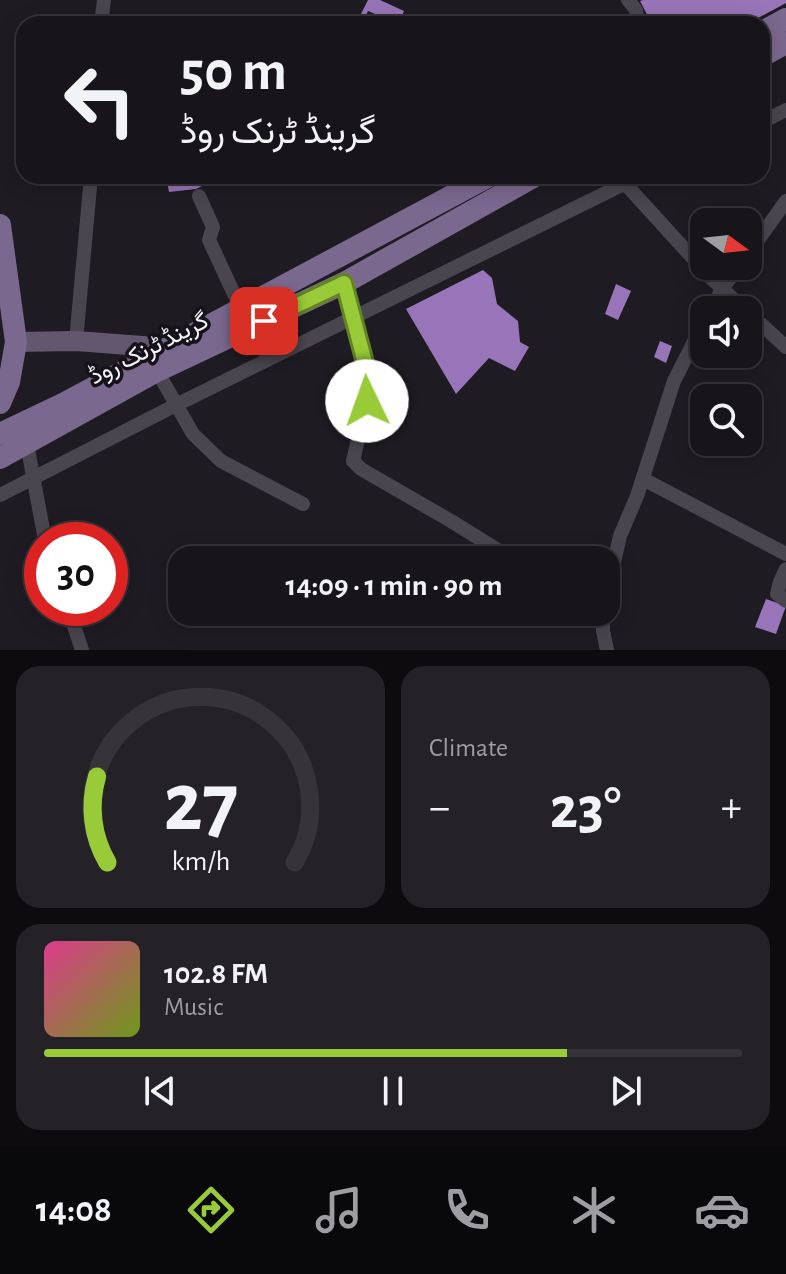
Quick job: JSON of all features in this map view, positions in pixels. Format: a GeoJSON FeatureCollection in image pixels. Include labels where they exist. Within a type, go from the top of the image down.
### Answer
{"type":"FeatureCollection","features":[{"type":"Feature","properties":{"kind":"main road","name":"گرینڈ ٹرنک روڈ"},"geometry":{"type":"LineString","coordinates":[[0,434],[63,404],[474,184]]}},
{"type":"Feature","properties":{"kind":"main road","name":"گرینڈ ٹرنک روڈ"},"geometry":{"type":"LineString","coordinates":[[0,458],[157,371],[344,283],[521,184]]}},
{"type":"Feature","properties":{"kind":"main road"},"geometry":{"type":"LineString","coordinates":[[0,225],[16,342],[9,382],[0,403]]}},
{"type":"Feature","properties":{"kind":"main road"},"geometry":{"type":"LineString","coordinates":[[16,342],[76,341],[169,348]]}},
{"type":"Feature","properties":{"kind":"street"},"geometry":{"type":"LineString","coordinates":[[76,341],[90,184]]}},
{"type":"Feature","properties":{"kind":"street"},"geometry":{"type":"LineString","coordinates":[[0,495],[613,184]]}},
{"type":"Feature","properties":{"kind":"street"},"geometry":{"type":"LineString","coordinates":[[625,184],[730,296]]}},
{"type":"Feature","properties":{"kind":"street"},"geometry":{"type":"LineString","coordinates":[[199,196],[213,227],[209,240],[241,309]]}},
{"type":"Feature","properties":{"kind":"street"},"geometry":{"type":"LineString","coordinates":[[762,234],[786,201]]}},
{"type":"Feature","properties":{"kind":"street"},"geometry":{"type":"LineString","coordinates":[[718,296],[729,280]]}},
{"type":"Feature","properties":{"kind":"street"},"geometry":{"type":"LineString","coordinates":[[344,283],[369,378],[353,461],[361,469],[491,546]]}},
{"type":"Feature","properties":{"kind":"street"},"geometry":{"type":"LineString","coordinates":[[762,325],[786,347]]}},
{"type":"Feature","properties":{"kind":"street"},"geometry":{"type":"LineString","coordinates":[[618,546],[674,381],[690,350]]}},
{"type":"Feature","properties":{"kind":"street"},"geometry":{"type":"LineString","coordinates":[[157,371],[193,434],[221,461],[303,504]]}},
{"type":"Feature","properties":{"kind":"street"},"geometry":{"type":"LineString","coordinates":[[27,444],[42,522]]}},
{"type":"Feature","properties":{"kind":"street"},"geometry":{"type":"LineString","coordinates":[[643,479],[786,554]]}},
{"type":"Feature","properties":{"kind":"street"},"geometry":{"type":"LineString","coordinates":[[786,569],[777,594],[786,601]]}},
{"type":"Feature","properties":{"kind":"street"},"geometry":{"type":"LineString","coordinates":[[74,626],[82,650]]}},
{"type":"Feature","properties":{"kind":"street"},"geometry":{"type":"LineString","coordinates":[[603,626],[607,650]]}},
{"type":"Feature","properties":{"kind":"building"},"geometry":{"type":"Polygon","coordinates":[[[368,0],[380,0],[404,11],[402,16],[380,16],[368,11],[366,16],[360,16],[368,0]]]}},
{"type":"Feature","properties":{"kind":"building"},"geometry":{"type":"Polygon","coordinates":[[[786,0],[786,3],[762,16],[648,16],[640,1],[786,0]]]}},
{"type":"Feature","properties":{"kind":"building"},"geometry":{"type":"Polygon","coordinates":[[[168,184],[206,184],[196,189],[169,192],[168,184]]]}},
{"type":"Feature","properties":{"kind":"building"},"geometry":{"type":"Polygon","coordinates":[[[483,270],[492,278],[497,304],[518,321],[520,342],[529,347],[515,371],[489,358],[456,394],[406,309],[483,270]]]}},
{"type":"Feature","properties":{"kind":"building"},"geometry":{"type":"Polygon","coordinates":[[[616,284],[631,291],[618,320],[605,314],[616,284]]]}},
{"type":"Feature","properties":{"kind":"building"},"geometry":{"type":"Polygon","coordinates":[[[660,341],[672,346],[666,363],[654,357],[660,341]]]}},
{"type":"Feature","properties":{"kind":"building"},"geometry":{"type":"Polygon","coordinates":[[[766,599],[786,606],[776,634],[755,627],[766,599]]]}},
{"type":"Feature","properties":{"kind":"route"},"geometry":{"type":"LineString","coordinates":[[264,321],[344,283],[369,378],[367,401]]}}]}
